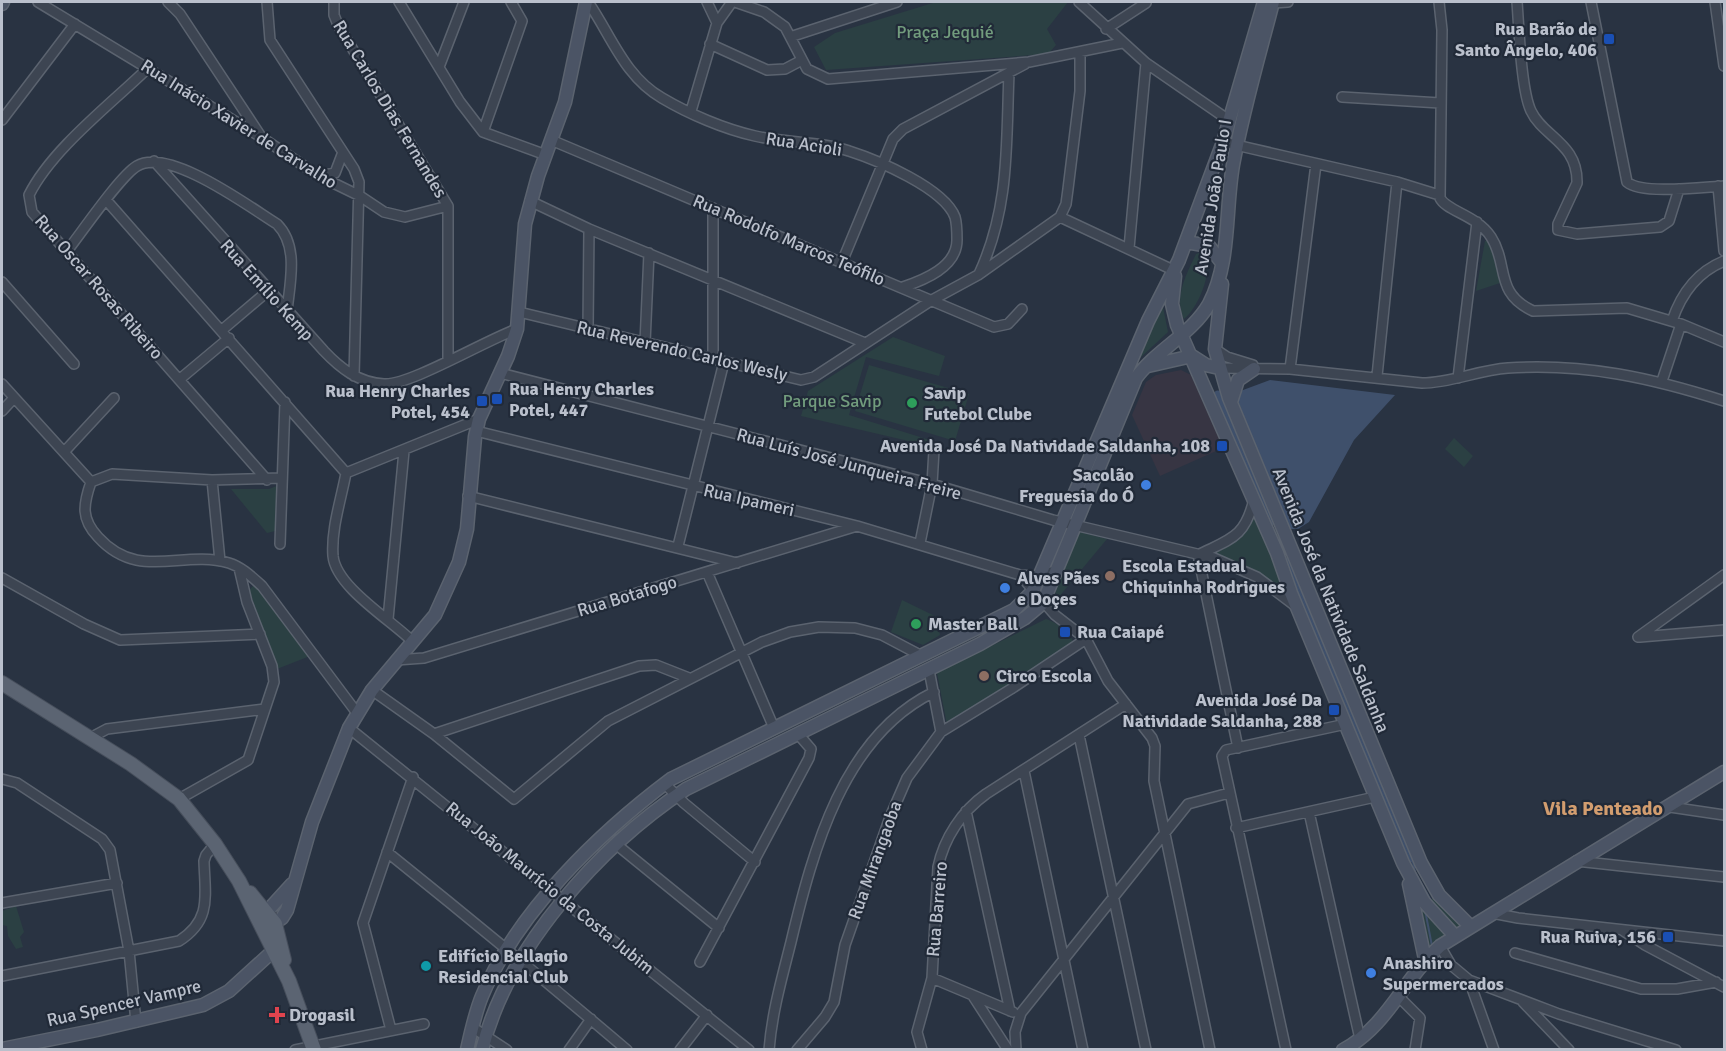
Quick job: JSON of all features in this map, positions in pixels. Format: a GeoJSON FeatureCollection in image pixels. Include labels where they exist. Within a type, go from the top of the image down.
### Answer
{"type":"FeatureCollection","features":[{"type":"Feature","properties":{"kind":"main road"},"geometry":{"type":"LineString","coordinates":[[2,683],[90,738],[179,799],[215,844],[266,922],[314,1048]]}},
{"type":"Feature","properties":{"kind":"main road"},"geometry":{"type":"LineString","coordinates":[[266,922],[273,951],[289,981]]}},
{"type":"Feature","properties":{"kind":"street","name":"Rua Inácio Xavier de Carvalho"},"geometry":{"type":"LineString","coordinates":[[38,2],[261,137],[319,176],[360,196],[393,216],[412,216],[448,206]]}},
{"type":"Feature","properties":{"kind":"street"},"geometry":{"type":"LineString","coordinates":[[168,2],[180,14],[261,137]]}},
{"type":"Feature","properties":{"kind":"street"},"geometry":{"type":"LineString","coordinates":[[267,2],[270,40],[343,152],[359,182],[354,376]]}},
{"type":"Feature","properties":{"kind":"street","name":"Rua Carlos Dias Fernandes"},"geometry":{"type":"LineString","coordinates":[[334,2],[334,15],[338,25],[448,206],[448,360]]}},
{"type":"Feature","properties":{"kind":"street"},"geometry":{"type":"LineString","coordinates":[[399,2],[483,132],[546,155]]}},
{"type":"Feature","properties":{"kind":"street"},"geometry":{"type":"LineString","coordinates":[[439,67],[464,2]]}},
{"type":"Feature","properties":{"kind":"street"},"geometry":{"type":"LineString","coordinates":[[483,132],[522,21],[511,2]]}},
{"type":"Feature","properties":{"kind":"street"},"geometry":{"type":"LineString","coordinates":[[266,922],[287,910],[312,822],[357,713],[372,690],[435,615],[453,577],[467,529],[468,496],[478,425],[517,329],[522,238],[530,201],[552,140],[573,70],[587,2]]}},
{"type":"Feature","properties":{"kind":"street","name":"Rua Acioli"},"geometry":{"type":"LineString","coordinates":[[587,2],[621,59],[637,78],[663,98],[752,135],[848,150],[936,193],[954,216],[957,245],[950,261],[925,280],[903,288]]}},
{"type":"Feature","properties":{"kind":"street"},"geometry":{"type":"LineString","coordinates":[[698,2],[715,18]]}},
{"type":"Feature","properties":{"kind":"street"},"geometry":{"type":"LineString","coordinates":[[691,111],[715,18],[707,2]]}},
{"type":"Feature","properties":{"kind":"street"},"geometry":{"type":"LineString","coordinates":[[715,18],[733,2],[776,18],[793,36],[807,69],[828,79],[1029,62],[1122,43]]}},
{"type":"Feature","properties":{"kind":"street"},"geometry":{"type":"LineString","coordinates":[[793,36],[897,2]]}},
{"type":"Feature","properties":{"kind":"street"},"geometry":{"type":"LineString","coordinates":[[1079,2],[1146,63],[1230,121]]}},
{"type":"Feature","properties":{"kind":"street"},"geometry":{"type":"LineString","coordinates":[[1270,2],[1288,2]]}},
{"type":"Feature","properties":{"kind":"street","name":"Avenida João Paulo I"},"geometry":{"type":"LineString","coordinates":[[1043,603],[1056,571],[1069,524],[1143,331],[1186,242],[1223,142],[1270,2]]}},
{"type":"Feature","properties":{"kind":"street","name":"Avenida João Paulo I"},"geometry":{"type":"LineString","coordinates":[[1033,591],[1069,524],[1144,367],[1201,316],[1209,303],[1222,266],[1237,147],[1270,2]]}},
{"type":"Feature","properties":{"kind":"street"},"geometry":{"type":"LineString","coordinates":[[1439,2],[1442,30],[1439,195],[1445,205],[1469,215],[1492,239],[1506,289],[1527,308],[1544,312],[1618,307],[1676,322],[1725,342]]}},
{"type":"Feature","properties":{"kind":"street"},"geometry":{"type":"LineString","coordinates":[[1517,2],[1521,55],[1531,112],[1567,151],[1577,176],[1557,228],[1563,233],[1577,234],[1660,228],[1671,217],[1679,189]]}},
{"type":"Feature","properties":{"kind":"street"},"geometry":{"type":"LineString","coordinates":[[1591,2],[1624,173],[1630,185],[1679,189],[1721,186],[1725,251]]}},
{"type":"Feature","properties":{"kind":"street"},"geometry":{"type":"LineString","coordinates":[[1715,2],[1722,28],[1725,66]]}},
{"type":"Feature","properties":{"kind":"street"},"geometry":{"type":"LineString","coordinates":[[1106,29],[1146,3]]}},
{"type":"Feature","properties":{"kind":"street"},"geometry":{"type":"LineString","coordinates":[[2,120],[75,24]]}},
{"type":"Feature","properties":{"kind":"street"},"geometry":{"type":"LineString","coordinates":[[710,44],[767,70],[785,69],[802,60]]}},
{"type":"Feature","properties":{"kind":"street"},"geometry":{"type":"LineString","coordinates":[[1080,53],[1080,91],[1070,178],[1066,204],[1060,217],[1129,248],[1176,265]]}},
{"type":"Feature","properties":{"kind":"street"},"geometry":{"type":"LineString","coordinates":[[842,262],[894,139],[903,129],[1029,62]]}},
{"type":"Feature","properties":{"kind":"street"},"geometry":{"type":"LineString","coordinates":[[1129,248],[1146,63]]}},
{"type":"Feature","properties":{"kind":"street","name":"Rua Oscar Rosas Ribeiro"},"geometry":{"type":"LineString","coordinates":[[148,68],[81,130],[29,195],[32,212],[267,480]]}},
{"type":"Feature","properties":{"kind":"street"},"geometry":{"type":"LineString","coordinates":[[978,275],[997,226],[1004,191],[1009,74]]}},
{"type":"Feature","properties":{"kind":"street"},"geometry":{"type":"LineString","coordinates":[[1342,97],[1440,103]]}},
{"type":"Feature","properties":{"kind":"street","name":"Rua Rodolfo Marcos Teófilo"},"geometry":{"type":"LineString","coordinates":[[552,140],[996,327],[1008,324],[1022,309]]}},
{"type":"Feature","properties":{"kind":"street"},"geometry":{"type":"LineString","coordinates":[[1223,142],[1397,182],[1439,195]]}},
{"type":"Feature","properties":{"kind":"street"},"geometry":{"type":"LineString","coordinates":[[319,176],[335,173],[343,152]]}},
{"type":"Feature","properties":{"kind":"street"},"geometry":{"type":"LineString","coordinates":[[67,251],[135,168],[154,161],[171,165],[219,189],[277,224],[284,231],[289,240],[291,256],[287,311]]}},
{"type":"Feature","properties":{"kind":"street","name":"Rua Emílio Kemp"},"geometry":{"type":"LineString","coordinates":[[154,161],[268,291],[337,365],[354,376],[377,383],[397,384],[517,329]]}},
{"type":"Feature","properties":{"kind":"street"},"geometry":{"type":"LineString","coordinates":[[1290,369],[1316,164]]}},
{"type":"Feature","properties":{"kind":"street"},"geometry":{"type":"LineString","coordinates":[[1377,376],[1397,182]]}},
{"type":"Feature","properties":{"kind":"street"},"geometry":{"type":"LineString","coordinates":[[107,201],[346,473]]}},
{"type":"Feature","properties":{"kind":"street"},"geometry":{"type":"LineString","coordinates":[[530,201],[589,229],[865,343]]}},
{"type":"Feature","properties":{"kind":"street"},"geometry":{"type":"LineString","coordinates":[[713,208],[713,359]]}},
{"type":"Feature","properties":{"kind":"street","name":"Rua Reverendo Carlos Wesly"},"geometry":{"type":"LineString","coordinates":[[519,312],[808,380],[932,300],[978,275],[1060,217]]}},
{"type":"Feature","properties":{"kind":"street"},"geometry":{"type":"LineString","coordinates":[[1458,378],[1477,222]]}},
{"type":"Feature","properties":{"kind":"street"},"geometry":{"type":"LineString","coordinates":[[588,329],[589,229]]}},
{"type":"Feature","properties":{"kind":"street"},"geometry":{"type":"LineString","coordinates":[[1186,242],[1209,246],[1222,266]]}},
{"type":"Feature","properties":{"kind":"street"},"geometry":{"type":"LineString","coordinates":[[645,343],[649,253]]}},
{"type":"Feature","properties":{"kind":"street"},"geometry":{"type":"LineString","coordinates":[[1662,381],[1684,294],[1698,276],[1725,261]]}},
{"type":"Feature","properties":{"kind":"street","name":"Avenida José da Natividade Saldanha"},"geometry":{"type":"LineString","coordinates":[[1176,265],[1172,304],[1181,334],[1254,499],[1403,863],[1424,902],[1455,936]]}},
{"type":"Feature","properties":{"kind":"street","name":"Avenida José da Natividade Saldanha"},"geometry":{"type":"LineString","coordinates":[[1222,266],[1215,349],[1230,400],[1421,863],[1439,895],[1470,926]]}},
{"type":"Feature","properties":{"kind":"street"},"geometry":{"type":"LineString","coordinates":[[2,282],[74,364]]}},
{"type":"Feature","properties":{"kind":"street"},"geometry":{"type":"LineString","coordinates":[[222,330],[268,291]]}},
{"type":"Feature","properties":{"kind":"street"},"geometry":{"type":"LineString","coordinates":[[180,380],[229,338]]}},
{"type":"Feature","properties":{"kind":"street"},"geometry":{"type":"LineString","coordinates":[[1215,349],[1241,362],[1270,368]]}},
{"type":"Feature","properties":{"kind":"street"},"geometry":{"type":"LineString","coordinates":[[1144,367],[1192,356],[1206,365],[1219,368],[1290,369],[1377,376],[1422,383],[1458,378],[1493,369],[1570,366],[1662,381],[1725,402]]}},
{"type":"Feature","properties":{"kind":"street"},"geometry":{"type":"LineString","coordinates":[[678,546],[724,362]]}},
{"type":"Feature","properties":{"kind":"street"},"geometry":{"type":"LineString","coordinates":[[1230,400],[1238,380],[1254,369]]}},
{"type":"Feature","properties":{"kind":"street","name":"Rua Luís José Junqueira Freire"},"geometry":{"type":"LineString","coordinates":[[500,373],[932,484],[1069,524],[1227,563],[1257,577],[1298,608]]}},
{"type":"Feature","properties":{"kind":"street"},"geometry":{"type":"LineString","coordinates":[[1207,390],[1211,383],[1217,383],[1230,400]]}},
{"type":"Feature","properties":{"kind":"street"},"geometry":{"type":"LineString","coordinates":[[2,384],[91,482]]}},
{"type":"Feature","properties":{"kind":"street"},"geometry":{"type":"LineString","coordinates":[[2,411],[14,398]]}},
{"type":"Feature","properties":{"kind":"street"},"geometry":{"type":"LineString","coordinates":[[64,452],[114,398]]}},
{"type":"Feature","properties":{"kind":"street"},"geometry":{"type":"LineString","coordinates":[[280,544],[285,402]]}},
{"type":"Feature","properties":{"kind":"street"},"geometry":{"type":"LineString","coordinates":[[346,473],[478,425]]}},
{"type":"Feature","properties":{"kind":"street","name":"Rua Ipameri"},"geometry":{"type":"LineString","coordinates":[[478,425],[694,487],[920,543],[1020,575],[1056,571]]}},
{"type":"Feature","properties":{"kind":"street"},"geometry":{"type":"LineString","coordinates":[[920,543],[932,484],[934,450]]}},
{"type":"Feature","properties":{"kind":"street"},"geometry":{"type":"LineString","coordinates":[[388,619],[404,451]]}},
{"type":"Feature","properties":{"kind":"street"},"geometry":{"type":"LineString","coordinates":[[346,473],[334,534],[333,559],[341,575],[360,597],[412,641]]}},
{"type":"Feature","properties":{"kind":"street"},"geometry":{"type":"LineString","coordinates":[[282,478],[212,480],[112,474],[91,482],[85,499],[84,517],[90,529],[114,552],[133,561],[149,563],[220,561],[239,567],[262,586],[357,713]]}},
{"type":"Feature","properties":{"kind":"street"},"geometry":{"type":"LineString","coordinates":[[212,480],[220,561]]}},
{"type":"Feature","properties":{"kind":"street"},"geometry":{"type":"LineString","coordinates":[[468,496],[678,546],[739,563]]}},
{"type":"Feature","properties":{"kind":"street"},"geometry":{"type":"LineString","coordinates":[[1238,748],[1204,594],[1198,555],[1236,536],[1246,523],[1254,499]]}},
{"type":"Feature","properties":{"kind":"street","name":"Rua Botafogo"},"geometry":{"type":"LineString","coordinates":[[396,660],[424,658],[856,526]]}},
{"type":"Feature","properties":{"kind":"street"},"geometry":{"type":"LineString","coordinates":[[179,799],[248,760],[274,682],[272,666],[247,602],[239,567]]}},
{"type":"Feature","properties":{"kind":"street"},"geometry":{"type":"LineString","coordinates":[[707,572],[774,728]]}},
{"type":"Feature","properties":{"kind":"street"},"geometry":{"type":"LineString","coordinates":[[1020,575],[1043,603],[1086,639],[1108,681],[1154,742],[1154,781],[1210,1050]]}},
{"type":"Feature","properties":{"kind":"street"},"geometry":{"type":"LineString","coordinates":[[1725,575],[1638,637],[1725,630]]}},
{"type":"Feature","properties":{"kind":"street"},"geometry":{"type":"LineString","coordinates":[[2,578],[55,609],[120,640],[260,634]]}},
{"type":"Feature","properties":{"kind":"street"},"geometry":{"type":"LineString","coordinates":[[467,1050],[483,995],[507,948],[552,891],[618,822],[665,784],[1014,610],[1033,591]]}},
{"type":"Feature","properties":{"kind":"street"},"geometry":{"type":"LineString","coordinates":[[482,1050],[497,1003],[519,960],[565,900],[644,820],[676,796],[929,670],[1025,618],[1043,603]]}},
{"type":"Feature","properties":{"kind":"street"},"geometry":{"type":"LineString","coordinates":[[1669,615],[1671,633]]}},
{"type":"Feature","properties":{"kind":"street"},"geometry":{"type":"LineString","coordinates":[[372,690],[434,734],[509,796],[517,798],[608,721],[742,652],[790,632],[840,626],[882,635],[920,655]]}},
{"type":"Feature","properties":{"kind":"street"},"geometry":{"type":"LineString","coordinates":[[929,670],[941,732],[1086,639]]}},
{"type":"Feature","properties":{"kind":"street"},"geometry":{"type":"LineString","coordinates":[[434,734],[639,666],[656,666],[689,678]]}},
{"type":"Feature","properties":{"kind":"street"},"geometry":{"type":"LineString","coordinates":[[769,1050],[781,974],[802,894],[839,793],[878,734],[915,701],[934,692]]}},
{"type":"Feature","properties":{"kind":"street","name":"Rua Barreiro"},"geometry":{"type":"LineString","coordinates":[[1021,1013],[1010,1011],[932,978],[940,855],[966,811],[986,794],[1126,704]]}},
{"type":"Feature","properties":{"kind":"street"},"geometry":{"type":"LineString","coordinates":[[90,738],[107,729],[265,709]]}},
{"type":"Feature","properties":{"kind":"street"},"geometry":{"type":"LineString","coordinates":[[1286,1050],[1222,756],[1226,750],[1346,724]]}},
{"type":"Feature","properties":{"kind":"street","name":"Rua João Maurício da Costa Jubim"},"geometry":{"type":"LineString","coordinates":[[350,728],[749,1050]]}},
{"type":"Feature","properties":{"kind":"street","name":"Rua Mirangaoba"},"geometry":{"type":"LineString","coordinates":[[797,1050],[825,1017],[834,1002],[850,929],[890,816],[907,777],[941,732]]}},
{"type":"Feature","properties":{"kind":"street"},"geometry":{"type":"LineString","coordinates":[[700,962],[809,758],[811,749],[798,734]]}},
{"type":"Feature","properties":{"kind":"street"},"geometry":{"type":"LineString","coordinates":[[1079,735],[1146,1050]]}},
{"type":"Feature","properties":{"kind":"street"},"geometry":{"type":"LineString","coordinates":[[1024,771],[1083,1050]]}},
{"type":"Feature","properties":{"kind":"street"},"geometry":{"type":"LineString","coordinates":[[1343,1050],[1376,1026],[1425,959],[1440,946],[1725,772]]}},
{"type":"Feature","properties":{"kind":"street"},"geometry":{"type":"LineString","coordinates":[[391,1030],[363,930],[364,918],[413,777]]}},
{"type":"Feature","properties":{"kind":"street"},"geometry":{"type":"LineString","coordinates":[[2,779],[17,783],[102,839],[110,850],[129,951],[136,1022]]}},
{"type":"Feature","properties":{"kind":"street"},"geometry":{"type":"LineString","coordinates":[[665,784],[676,796],[755,862]]}},
{"type":"Feature","properties":{"kind":"street"},"geometry":{"type":"LineString","coordinates":[[1016,1050],[1015,1032],[1021,1013],[1190,802],[1229,794]]}},
{"type":"Feature","properties":{"kind":"street"},"geometry":{"type":"LineString","coordinates":[[1236,828],[1375,797]]}},
{"type":"Feature","properties":{"kind":"street"},"geometry":{"type":"LineString","coordinates":[[1670,807],[1725,815]]}},
{"type":"Feature","properties":{"kind":"street"},"geometry":{"type":"LineString","coordinates":[[966,811],[1010,1011]]}},
{"type":"Feature","properties":{"kind":"street"},"geometry":{"type":"LineString","coordinates":[[1309,812],[1360,1039]]}},
{"type":"Feature","properties":{"kind":"street"},"geometry":{"type":"LineString","coordinates":[[2,976],[179,941],[191,933],[199,923],[206,901],[204,861],[215,844]]}},
{"type":"Feature","properties":{"kind":"street"},"geometry":{"type":"LineString","coordinates":[[617,845],[719,928]]}},
{"type":"Feature","properties":{"kind":"street"},"geometry":{"type":"LineString","coordinates":[[387,852],[507,948],[627,1050]]}},
{"type":"Feature","properties":{"kind":"street"},"geometry":{"type":"LineString","coordinates":[[1576,861],[1725,878]]}},
{"type":"Feature","properties":{"kind":"street"},"geometry":{"type":"LineString","coordinates":[[1403,863],[1425,959]]}},
{"type":"Feature","properties":{"kind":"street"},"geometry":{"type":"LineString","coordinates":[[2,903],[117,883]]}},
{"type":"Feature","properties":{"kind":"street"},"geometry":{"type":"LineString","coordinates":[[1492,913],[1518,918],[1725,941]]}},
{"type":"Feature","properties":{"kind":"street"},"geometry":{"type":"LineString","coordinates":[[1620,928],[1645,945],[1720,985]]}},
{"type":"Feature","properties":{"kind":"street"},"geometry":{"type":"LineString","coordinates":[[1440,946],[1451,965],[1469,980],[1521,1001],[1676,1050]]}},
{"type":"Feature","properties":{"kind":"street","name":"Rua Spencer Vampre"},"geometry":{"type":"LineString","coordinates":[[2,1049],[186,1011],[218,999],[273,951]]}},
{"type":"Feature","properties":{"kind":"street"},"geometry":{"type":"LineString","coordinates":[[1515,953],[1641,989],[1677,989],[1720,985]]}},
{"type":"Feature","properties":{"kind":"street"},"geometry":{"type":"LineString","coordinates":[[922,1050],[916,1032],[932,978]]}},
{"type":"Feature","properties":{"kind":"street"},"geometry":{"type":"LineString","coordinates":[[1469,980],[1494,1050]]}},
{"type":"Feature","properties":{"kind":"street"},"geometry":{"type":"LineString","coordinates":[[973,996],[1008,1050]]}},
{"type":"Feature","properties":{"kind":"street"},"geometry":{"type":"LineString","coordinates":[[1399,997],[1420,1018],[1415,1050]]}},
{"type":"Feature","properties":{"kind":"street"},"geometry":{"type":"LineString","coordinates":[[1521,1001],[1569,1050]]}},
{"type":"Feature","properties":{"kind":"street"},"geometry":{"type":"LineString","coordinates":[[680,1050],[707,1015]]}},
{"type":"Feature","properties":{"kind":"street"},"geometry":{"type":"LineString","coordinates":[[569,1050],[591,1019]]}},
{"type":"Feature","properties":{"kind":"street"},"geometry":{"type":"LineString","coordinates":[[295,1050],[424,1024]]}},
{"type":"Feature","properties":{"kind":"street"},"geometry":{"type":"LineString","coordinates":[[472,1028],[486,1034],[507,1050]]}},
{"type":"Feature","properties":{"kind":"shaded area"},"geometry":{"type":"Polygon","coordinates":[[[1181,370],[1191,375],[1223,448],[1160,476],[1132,415],[1146,382],[1156,375],[1181,370]]]}},
{"type":"Feature","properties":{"kind":"green space","name":"Praça Jequié"},"geometry":{"type":"Polygon","coordinates":[[[936,2],[1068,2],[1047,29],[1056,45],[1048,54],[826,70],[814,47],[835,33],[936,2]]]}},
{"type":"Feature","properties":{"kind":"green space"},"geometry":{"type":"Polygon","coordinates":[[[1489,240],[1500,283],[1476,291],[1485,241],[1489,240]]]}},
{"type":"Feature","properties":{"kind":"green space"},"geometry":{"type":"Polygon","coordinates":[[[1202,252],[1206,258],[1207,276],[1200,297],[1184,319],[1180,303],[1182,286],[1196,254],[1202,252]]]}},
{"type":"Feature","properties":{"kind":"green space"},"geometry":{"type":"Polygon","coordinates":[[[1161,297],[1168,332],[1139,359],[1135,356],[1161,297]]]}},
{"type":"Feature","properties":{"kind":"green space","name":"Parque Savip"},"geometry":{"type":"Polygon","coordinates":[[[893,337],[945,356],[939,376],[866,357],[849,415],[933,441],[930,446],[801,416],[808,391],[893,337]]]}},
{"type":"Feature","properties":{"kind":"green space","name":"Savip Futebol Clube"},"geometry":{"type":"Polygon","coordinates":[[[869,365],[969,394],[955,441],[855,411],[869,365]]]}},
{"type":"Feature","properties":{"kind":"green space"},"geometry":{"type":"Polygon","coordinates":[[[1454,438],[1473,456],[1464,467],[1445,449],[1454,438]]]}},
{"type":"Feature","properties":{"kind":"green space"},"geometry":{"type":"Polygon","coordinates":[[[279,485],[278,524],[275,531],[267,533],[231,489],[269,489],[279,485]]]}},
{"type":"Feature","properties":{"kind":"green space"},"geometry":{"type":"Polygon","coordinates":[[[1255,509],[1286,595],[1254,571],[1212,553],[1228,547],[1240,538],[1255,509]]]}},
{"type":"Feature","properties":{"kind":"green space"},"geometry":{"type":"Polygon","coordinates":[[[1079,532],[1107,539],[1053,604],[1060,574],[1079,532]]]}},
{"type":"Feature","properties":{"kind":"green space"},"geometry":{"type":"Polygon","coordinates":[[[254,585],[310,656],[277,669],[249,590],[254,585]]]}},
{"type":"Feature","properties":{"kind":"green space","name":"Master Ball"},"geometry":{"type":"Polygon","coordinates":[[[902,600],[937,617],[940,635],[923,645],[891,632],[902,600]]]}},
{"type":"Feature","properties":{"kind":"green space"},"geometry":{"type":"Polygon","coordinates":[[[1046,619],[1068,633],[1074,646],[947,725],[937,673],[1046,619]]]}},
{"type":"Feature","properties":{"kind":"green space"},"geometry":{"type":"Polygon","coordinates":[[[1433,898],[1464,927],[1431,951],[1418,904],[1426,905],[1433,898]]]}},
{"type":"Feature","properties":{"kind":"green space"},"geometry":{"type":"Polygon","coordinates":[[[16,906],[24,932],[20,937],[23,947],[16,949],[8,936],[7,926],[2,925],[2,911],[16,906]]]}},
{"type":"Feature","properties":{"kind":"water"},"geometry":{"type":"Polygon","coordinates":[[[1270,380],[1395,395],[1354,440],[1309,522],[1298,529],[1291,529],[1285,523],[1235,393],[1270,380]]]}},
{"type":"Feature","properties":{"kind":"waterway"},"geometry":{"type":"LineString","coordinates":[[1218,395],[1270,522]]}},
{"type":"Feature","properties":{"kind":"waterway"},"geometry":{"type":"LineString","coordinates":[[1286,562],[1338,690],[1412,858]]}},
{"type":"Feature","properties":{"kind":"waterway"},"geometry":{"type":"LineString","coordinates":[[1412,858],[1415,872],[1430,899]]}},
{"type":"Feature","properties":{"kind":"waterway"},"geometry":{"type":"LineString","coordinates":[[1425,910],[1432,946]]}},
{"type":"Feature","properties":{"kind":"place","name":"Rua Barão de Santo Ângelo, 406"},"geometry":{"type":"Point","coordinates":[1609,39]}},
{"type":"Feature","properties":{"kind":"place","name":"Rua Henry Charles Potel, 447"},"geometry":{"type":"Point","coordinates":[497,399]}},
{"type":"Feature","properties":{"kind":"place","name":"Rua Henry Charles Potel, 454"},"geometry":{"type":"Point","coordinates":[482,401]}},
{"type":"Feature","properties":{"kind":"place","name":"Savip Futebol Clube"},"geometry":{"type":"Point","coordinates":[912,403]}},
{"type":"Feature","properties":{"kind":"place","name":"Avenida José Da Natividade Saldanha, 108"},"geometry":{"type":"Point","coordinates":[1222,446]}},
{"type":"Feature","properties":{"kind":"place","name":"Sacolão Freguesia do Ó"},"geometry":{"type":"Point","coordinates":[1146,485]}},
{"type":"Feature","properties":{"kind":"place","name":"Escola Estadual Chiquinha Rodrigues"},"geometry":{"type":"Point","coordinates":[1110,576]}},
{"type":"Feature","properties":{"kind":"place","name":"Alves Pães e Doçes"},"geometry":{"type":"Point","coordinates":[1005,588]}},
{"type":"Feature","properties":{"kind":"place","name":"Master Ball"},"geometry":{"type":"Point","coordinates":[916,624]}},
{"type":"Feature","properties":{"kind":"place","name":"Rua Caiapé"},"geometry":{"type":"Point","coordinates":[1065,632]}},
{"type":"Feature","properties":{"kind":"place","name":"Circo Escola"},"geometry":{"type":"Point","coordinates":[984,676]}},
{"type":"Feature","properties":{"kind":"place","name":"Avenida José Da Natividade Saldanha, 288"},"geometry":{"type":"Point","coordinates":[1334,710]}},
{"type":"Feature","properties":{"kind":"place","name":"Rua Ruiva, 156"},"geometry":{"type":"Point","coordinates":[1668,937]}},
{"type":"Feature","properties":{"kind":"place","name":"Edifício Bellagio Residencial Club"},"geometry":{"type":"Point","coordinates":[426,966]}},
{"type":"Feature","properties":{"kind":"place","name":"Anashiro Supermercados"},"geometry":{"type":"Point","coordinates":[1371,973]}},
{"type":"Feature","properties":{"kind":"place","name":"Drogasil"},"geometry":{"type":"Point","coordinates":[277,1015]}},
{"type":"Feature","properties":{"kind":"district","name":"Vila Penteado"},"geometry":{"type":"Point","coordinates":[1603,808]}}]}
